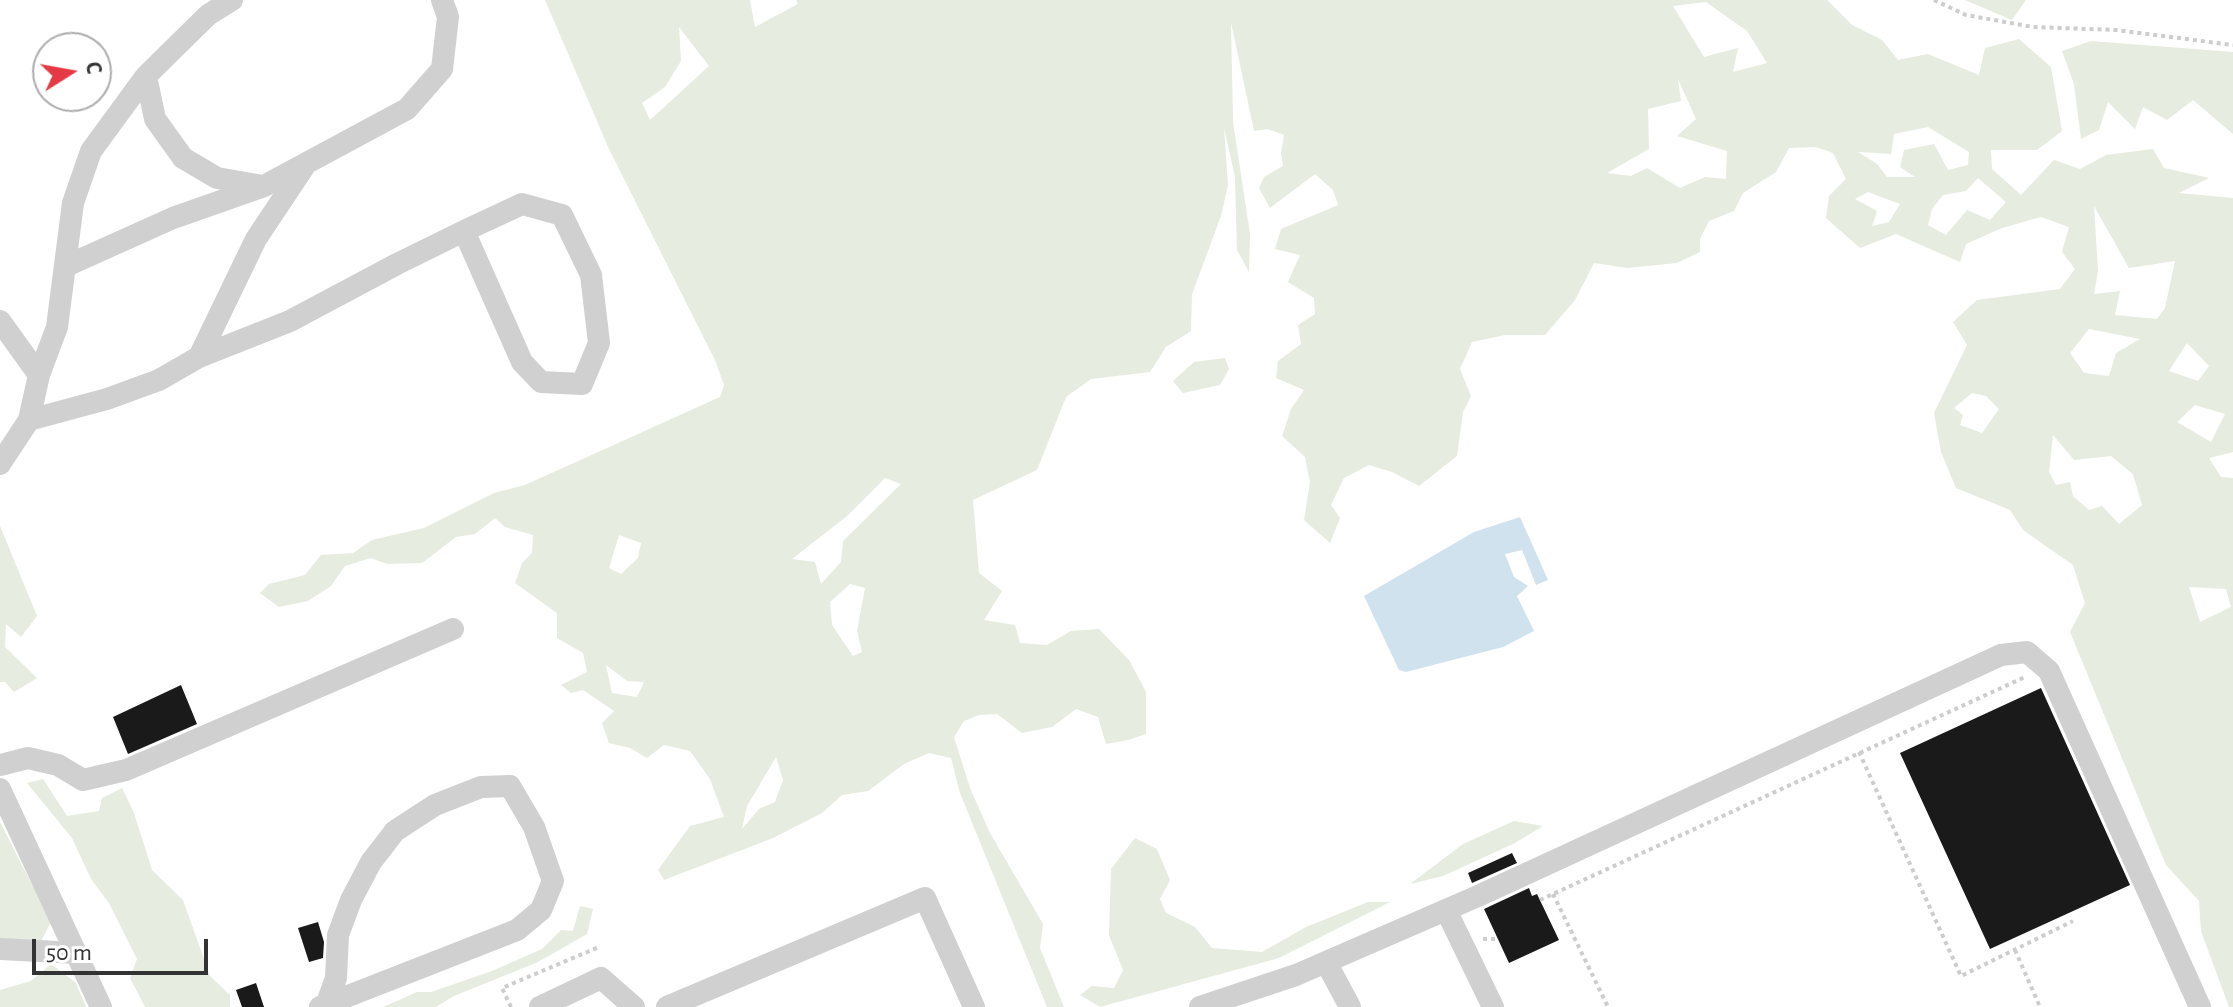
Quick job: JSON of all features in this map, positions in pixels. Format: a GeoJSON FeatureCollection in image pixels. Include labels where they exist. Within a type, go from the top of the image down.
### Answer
{"type":"FeatureCollection","features":[{"type":"Feature","properties":{"kind":"street"},"geometry":{"type":"LineString","coordinates":[[0,464],[29,420],[39,375],[57,327],[73,203],[91,151],[146,76],[208,15],[232,0]]}},
{"type":"Feature","properties":{"kind":"street"},"geometry":{"type":"LineString","coordinates":[[66,266],[173,218],[264,186],[407,109],[442,69],[448,17],[442,0]]}},
{"type":"Feature","properties":{"kind":"street"},"geometry":{"type":"LineString","coordinates":[[146,76],[155,119],[183,158],[217,178],[264,186]]}},
{"type":"Feature","properties":{"kind":"street"},"geometry":{"type":"LineString","coordinates":[[199,357],[256,239],[307,163]]}},
{"type":"Feature","properties":{"kind":"street"},"geometry":{"type":"LineString","coordinates":[[29,420],[107,399],[159,380],[199,357],[290,321],[464,231],[522,204],[562,215],[591,275],[599,343],[582,384],[541,382],[522,362],[464,231]]}},
{"type":"Feature","properties":{"kind":"street"},"geometry":{"type":"LineString","coordinates":[[0,321],[39,375]]}},
{"type":"Feature","properties":{"kind":"street"},"geometry":{"type":"LineString","coordinates":[[0,765],[28,758],[58,765],[83,780],[126,770],[453,629]]}},
{"type":"Feature","properties":{"kind":"street"},"geometry":{"type":"LineString","coordinates":[[1200,1007],[1326,962],[2001,655],[2027,652],[2049,671],[2200,1007]]}},
{"type":"Feature","properties":{"kind":"street"},"geometry":{"type":"LineString","coordinates":[[510,786],[534,827],[553,881],[541,910],[517,930],[323,1005],[336,978],[338,935],[351,900],[371,862],[395,831],[435,805],[481,787],[510,786]]}},
{"type":"Feature","properties":{"kind":"street"},"geometry":{"type":"LineString","coordinates":[[0,789],[101,1007]]}},
{"type":"Feature","properties":{"kind":"street"},"geometry":{"type":"LineString","coordinates":[[667,1007],[925,898],[974,1007]]}},
{"type":"Feature","properties":{"kind":"street"},"geometry":{"type":"LineString","coordinates":[[1446,910],[1493,1007]]}},
{"type":"Feature","properties":{"kind":"street"},"geometry":{"type":"LineString","coordinates":[[0,949],[77,953]]}},
{"type":"Feature","properties":{"kind":"street"},"geometry":{"type":"LineString","coordinates":[[1326,962],[1350,1007]]}},
{"type":"Feature","properties":{"kind":"street"},"geometry":{"type":"LineString","coordinates":[[540,1007],[601,978],[634,1007]]}},
{"type":"Feature","properties":{"kind":"path"},"geometry":{"type":"LineString","coordinates":[[1934,0],[1966,15],[2033,27],[2116,30],[2233,45]]}},
{"type":"Feature","properties":{"kind":"path"},"geometry":{"type":"LineString","coordinates":[[1540,900],[2030,675]]}},
{"type":"Feature","properties":{"kind":"path"},"geometry":{"type":"LineString","coordinates":[[1859,752],[1961,976],[2073,921]]}},
{"type":"Feature","properties":{"kind":"path"},"geometry":{"type":"LineString","coordinates":[[1553,894],[1608,1007]]}},
{"type":"Feature","properties":{"kind":"path"},"geometry":{"type":"LineString","coordinates":[[511,1007],[502,988],[599,947]]}},
{"type":"Feature","properties":{"kind":"path"},"geometry":{"type":"LineString","coordinates":[[2015,950],[2040,1007]]}},
{"type":"Feature","properties":{"kind":"shaded area"},"geometry":{"type":"Polygon","coordinates":[[[545,0],[750,0],[755,27],[798,4],[796,0],[1827,0],[1852,25],[1882,40],[1898,60],[1928,54],[1979,75],[1985,48],[2019,39],[2051,67],[2062,131],[2037,150],[1991,150],[1992,169],[2021,195],[2054,160],[2080,169],[2106,155],[2153,149],[2164,168],[2209,178],[2179,193],[2233,198],[2233,452],[2209,458],[2221,477],[2233,478],[2233,1007],[2229,1007],[2201,931],[2199,901],[2166,865],[2070,632],[2085,603],[2073,565],[2023,530],[2010,510],[1956,488],[1941,452],[1934,413],[1967,345],[1953,322],[1977,300],[2060,289],[2075,269],[2062,252],[2069,227],[2041,217],[2002,228],[1966,244],[1960,262],[1896,234],[1860,248],[1826,218],[1829,196],[1846,179],[1833,153],[1816,147],[1789,148],[1776,172],[1743,193],[1734,211],[1709,221],[1700,239],[1700,252],[1677,263],[1627,268],[1594,263],[1575,300],[1545,335],[1505,335],[1472,342],[1460,369],[1471,396],[1463,412],[1457,456],[1419,486],[1392,472],[1369,465],[1344,478],[1331,505],[1340,518],[1330,543],[1304,520],[1310,482],[1305,457],[1282,436],[1291,409],[1304,390],[1276,378],[1278,361],[1301,344],[1298,325],[1315,314],[1314,298],[1288,282],[1300,255],[1275,249],[1281,229],[1338,205],[1333,190],[1315,174],[1270,208],[1259,188],[1264,177],[1283,166],[1281,153],[1284,135],[1268,129],[1254,131],[1231,22],[1233,122],[1250,234],[1249,272],[1237,250],[1235,177],[1224,128],[1228,185],[1221,216],[1192,294],[1191,331],[1166,347],[1150,372],[1091,379],[1066,397],[1037,470],[973,500],[979,573],[1002,591],[984,620],[1015,625],[1020,643],[1047,645],[1071,631],[1099,629],[1129,660],[1146,692],[1146,734],[1128,740],[1106,744],[1098,717],[1076,709],[1052,727],[1022,733],[997,714],[979,715],[964,721],[954,737],[970,788],[990,833],[1043,924],[1040,948],[1064,1007],[1047,1007],[960,793],[951,758],[929,753],[904,764],[868,791],[842,795],[822,813],[773,838],[664,880],[658,870],[690,826],[724,817],[710,779],[690,751],[664,745],[647,758],[630,748],[609,743],[602,723],[614,711],[583,690],[571,693],[561,685],[587,672],[583,653],[557,638],[557,613],[515,583],[522,563],[532,553],[533,535],[505,527],[495,518],[475,534],[456,537],[422,563],[387,564],[371,558],[345,566],[331,586],[308,601],[279,607],[260,593],[269,584],[305,575],[321,555],[353,553],[372,540],[424,528],[494,493],[525,485],[720,397],[724,385],[715,360],[609,149],[545,0]],[[1706,2],[1673,6],[1704,57],[1738,48],[1733,72],[1767,63],[1747,31],[1706,2]],[[679,27],[681,61],[665,87],[642,103],[650,120],[709,66],[679,27]],[[1678,79],[1681,101],[1648,109],[1649,149],[1607,173],[1631,176],[1647,168],[1680,188],[1705,177],[1726,179],[1727,151],[1677,136],[1696,119],[1678,79]],[[1928,127],[1894,134],[1891,154],[1858,152],[1877,164],[1887,177],[1915,177],[1900,167],[1904,150],[1934,144],[1948,170],[1968,165],[1969,152],[1928,127]],[[1978,178],[1966,191],[1943,195],[1932,209],[1928,225],[1946,235],[1967,210],[1990,220],[2006,202],[1978,178]],[[1868,192],[1855,199],[1877,211],[1872,226],[1889,222],[1900,204],[1868,192]],[[2094,206],[2098,271],[2094,294],[2120,291],[2115,315],[2157,319],[2165,308],[2175,261],[2129,268],[2094,206]],[[2089,329],[2070,353],[2084,373],[2109,376],[2116,353],[2140,339],[2089,329]],[[2187,343],[2169,371],[2198,381],[2209,366],[2187,343]],[[1972,393],[1954,408],[1963,415],[1960,425],[1982,433],[1999,409],[1986,396],[1972,393]],[[2195,405],[2177,422],[2211,442],[2225,414],[2195,405]],[[2053,435],[2049,472],[2056,485],[2070,482],[2073,496],[2089,510],[2102,506],[2119,524],[2142,505],[2133,474],[2111,456],[2074,460],[2053,435]],[[885,478],[847,516],[792,559],[815,562],[821,584],[841,562],[843,541],[901,484],[885,478]],[[619,535],[609,568],[621,574],[638,558],[641,543],[619,535]],[[850,584],[830,602],[832,625],[853,656],[862,652],[857,631],[865,588],[850,584]],[[2189,587],[2200,622],[2231,607],[2226,589],[2189,587]],[[606,665],[612,693],[637,697],[644,682],[627,681],[606,665]],[[776,757],[747,806],[742,829],[759,809],[775,802],[783,780],[776,757]]]}},
{"type":"Feature","properties":{"kind":"shaded area"},"geometry":{"type":"Polygon","coordinates":[[[1965,0],[2026,0],[2012,20],[1965,0]]]}},
{"type":"Feature","properties":{"kind":"shaded area"},"geometry":{"type":"Polygon","coordinates":[[[2091,41],[2233,52],[2233,134],[2193,100],[2167,120],[2143,107],[2135,129],[2108,102],[2099,130],[2081,139],[2074,84],[2062,51],[2091,41]]]}},
{"type":"Feature","properties":{"kind":"shaded area"},"geometry":{"type":"Polygon","coordinates":[[[1225,358],[1229,369],[1220,385],[1183,393],[1173,381],[1194,362],[1225,358]]]}},
{"type":"Feature","properties":{"kind":"shaded area"},"geometry":{"type":"Polygon","coordinates":[[[0,526],[37,616],[21,637],[6,624],[5,647],[37,678],[14,692],[5,682],[0,682],[0,526]]]}},
{"type":"Feature","properties":{"kind":"shaded area"},"geometry":{"type":"Polygon","coordinates":[[[43,779],[67,816],[99,811],[102,798],[122,788],[134,813],[152,870],[183,900],[210,976],[230,995],[230,1007],[145,1007],[130,978],[137,959],[109,903],[91,879],[72,838],[27,783],[43,779]]]}},
{"type":"Feature","properties":{"kind":"shaded area"},"geometry":{"type":"Polygon","coordinates":[[[1514,821],[1543,826],[1515,843],[1443,876],[1410,884],[1463,844],[1514,821]]]}},
{"type":"Feature","properties":{"kind":"shaded area"},"geometry":{"type":"Polygon","coordinates":[[[0,822],[51,922],[41,941],[0,939],[0,822]]]}},
{"type":"Feature","properties":{"kind":"shaded area"},"geometry":{"type":"Polygon","coordinates":[[[1135,838],[1157,849],[1170,880],[1160,899],[1166,913],[1195,927],[1212,948],[1262,952],[1306,927],[1368,902],[1390,902],[1279,958],[1100,1007],[1080,995],[1092,986],[1114,988],[1123,970],[1109,935],[1111,869],[1135,838]]]}},
{"type":"Feature","properties":{"kind":"shaded area"},"geometry":{"type":"Polygon","coordinates":[[[580,906],[593,909],[587,934],[538,962],[454,996],[436,1007],[383,1007],[417,992],[431,992],[492,971],[542,949],[561,930],[573,931],[580,906]]]}},
{"type":"Feature","properties":{"kind":"shaded area"},"geometry":{"type":"Polygon","coordinates":[[[51,964],[76,983],[86,1007],[0,1007],[0,990],[31,981],[51,964]]]}},
{"type":"Feature","properties":{"kind":"water"},"geometry":{"type":"Polygon","coordinates":[[[1520,517],[1548,580],[1536,585],[1522,550],[1505,554],[1514,577],[1528,586],[1517,596],[1534,631],[1503,647],[1406,672],[1399,670],[1364,596],[1474,532],[1520,517]]]}},
{"type":"Feature","properties":{"kind":"building"},"geometry":{"type":"Polygon","coordinates":[[[181,685],[197,724],[128,754],[113,717],[181,685]]]}},
{"type":"Feature","properties":{"kind":"building"},"geometry":{"type":"Polygon","coordinates":[[[2041,688],[2130,885],[1990,949],[1900,753],[2041,688]]]}},
{"type":"Feature","properties":{"kind":"building"},"geometry":{"type":"Polygon","coordinates":[[[1512,853],[1517,863],[1472,883],[1468,873],[1512,853]]]}},
{"type":"Feature","properties":{"kind":"building"},"geometry":{"type":"Polygon","coordinates":[[[1529,888],[1532,896],[1537,894],[1559,940],[1509,963],[1484,909],[1529,888]]]}},
{"type":"Feature","properties":{"kind":"building"},"geometry":{"type":"Polygon","coordinates":[[[318,922],[324,942],[323,958],[309,962],[298,928],[318,922]]]}},
{"type":"Feature","properties":{"kind":"building"},"geometry":{"type":"Polygon","coordinates":[[[256,983],[264,1007],[242,1007],[236,990],[256,983]]]}}]}
